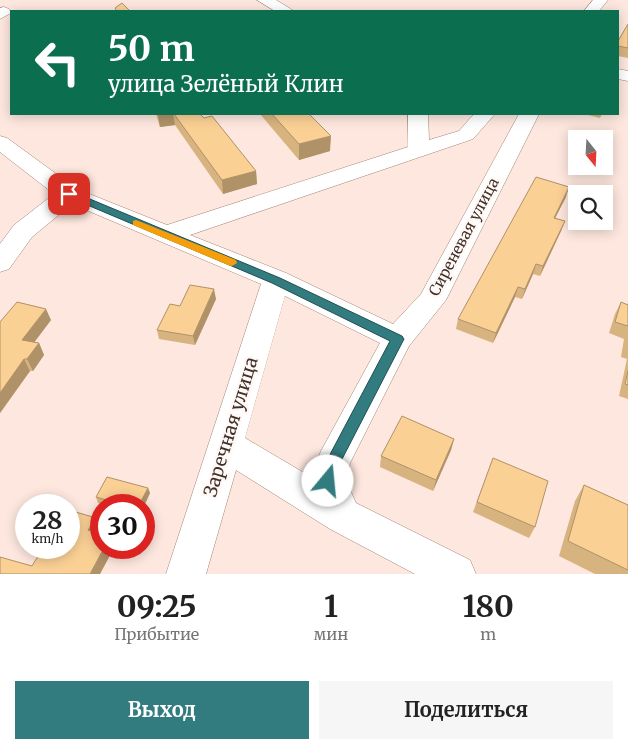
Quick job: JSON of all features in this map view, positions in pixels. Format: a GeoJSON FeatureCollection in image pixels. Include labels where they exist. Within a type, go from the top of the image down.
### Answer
{"type":"FeatureCollection","features":[{"type":"Feature","properties":{"kind":"street"},"geometry":{"type":"LineString","coordinates":[[264,0],[284,10]]}},
{"type":"Feature","properties":{"kind":"street"},"geometry":{"type":"LineString","coordinates":[[593,10],[601,0]]}},
{"type":"Feature","properties":{"kind":"street"},"geometry":{"type":"LineString","coordinates":[[418,115],[419,151]]}},
{"type":"Feature","properties":{"kind":"street"},"geometry":{"type":"LineString","coordinates":[[164,235],[466,135],[484,115]]}},
{"type":"Feature","properties":{"kind":"street","name":"Сиреневая улица"},"geometry":{"type":"LineString","coordinates":[[343,516],[328,481],[333,462],[397,339],[432,300],[528,115]]}},
{"type":"Feature","properties":{"kind":"street"},"geometry":{"type":"LineString","coordinates":[[0,142],[69,194],[276,280],[397,339]]}},
{"type":"Feature","properties":{"kind":"street"},"geometry":{"type":"LineString","coordinates":[[0,263],[23,231],[69,194]]}},
{"type":"Feature","properties":{"kind":"street","name":"Заречная улица"},"geometry":{"type":"LineString","coordinates":[[186,574],[276,280]]}},
{"type":"Feature","properties":{"kind":"street"},"geometry":{"type":"LineString","coordinates":[[226,445],[343,516],[456,574]]}},
{"type":"Feature","properties":{"kind":"building"},"geometry":{"type":"Polygon","coordinates":[[[122,3],[129,10],[116,10],[115,8],[122,3]]]}},
{"type":"Feature","properties":{"kind":"building"},"geometry":{"type":"Polygon","coordinates":[[[628,24],[628,48],[619,46],[619,39],[628,24]]]}},
{"type":"Feature","properties":{"kind":"building"},"geometry":{"type":"Polygon","coordinates":[[[175,115],[201,115],[204,118],[212,116],[256,171],[222,180],[175,115]]]}},
{"type":"Feature","properties":{"kind":"building"},"geometry":{"type":"Polygon","coordinates":[[[273,115],[310,115],[331,136],[299,144],[273,115]]]}},
{"type":"Feature","properties":{"kind":"building"},"geometry":{"type":"Polygon","coordinates":[[[536,177],[568,187],[554,218],[565,221],[543,266],[536,264],[525,289],[518,287],[496,333],[458,319],[536,177]]]}},
{"type":"Feature","properties":{"kind":"building"},"geometry":{"type":"Polygon","coordinates":[[[190,285],[214,289],[193,336],[157,330],[170,304],[180,306],[190,285]]]}},
{"type":"Feature","properties":{"kind":"building"},"geometry":{"type":"Polygon","coordinates":[[[17,302],[46,309],[22,340],[39,343],[27,359],[24,359],[0,393],[0,322],[17,302]]]}},
{"type":"Feature","properties":{"kind":"building"},"geometry":{"type":"Polygon","coordinates":[[[621,302],[628,305],[628,326],[615,322],[621,302]]]}},
{"type":"Feature","properties":{"kind":"building"},"geometry":{"type":"Polygon","coordinates":[[[628,371],[628,385],[625,384],[628,371]]]}},
{"type":"Feature","properties":{"kind":"building"},"geometry":{"type":"Polygon","coordinates":[[[402,416],[454,439],[436,480],[381,456],[402,416]]]}},
{"type":"Feature","properties":{"kind":"building"},"geometry":{"type":"Polygon","coordinates":[[[493,458],[548,481],[535,527],[477,502],[493,458]]]}},
{"type":"Feature","properties":{"kind":"building"},"geometry":{"type":"Polygon","coordinates":[[[107,477],[148,488],[145,494],[98,494],[107,477]]]}},
{"type":"Feature","properties":{"kind":"building"},"geometry":{"type":"Polygon","coordinates":[[[584,485],[628,505],[628,570],[568,541],[584,485]]]}},
{"type":"Feature","properties":{"kind":"building"},"geometry":{"type":"Polygon","coordinates":[[[80,513],[90,516],[90,527],[88,530],[90,531],[90,559],[98,559],[90,574],[0,574],[0,557],[32,566],[36,559],[80,559],[80,513]]]}},
{"type":"Feature","properties":{"kind":"slow traffic"},"geometry":{"type":"LineString","coordinates":[[136,223],[232,263]]}},
{"type":"Feature","properties":{"kind":"route"},"geometry":{"type":"LineString","coordinates":[[69,194],[276,280],[397,339],[333,462],[328,481]]}}]}
